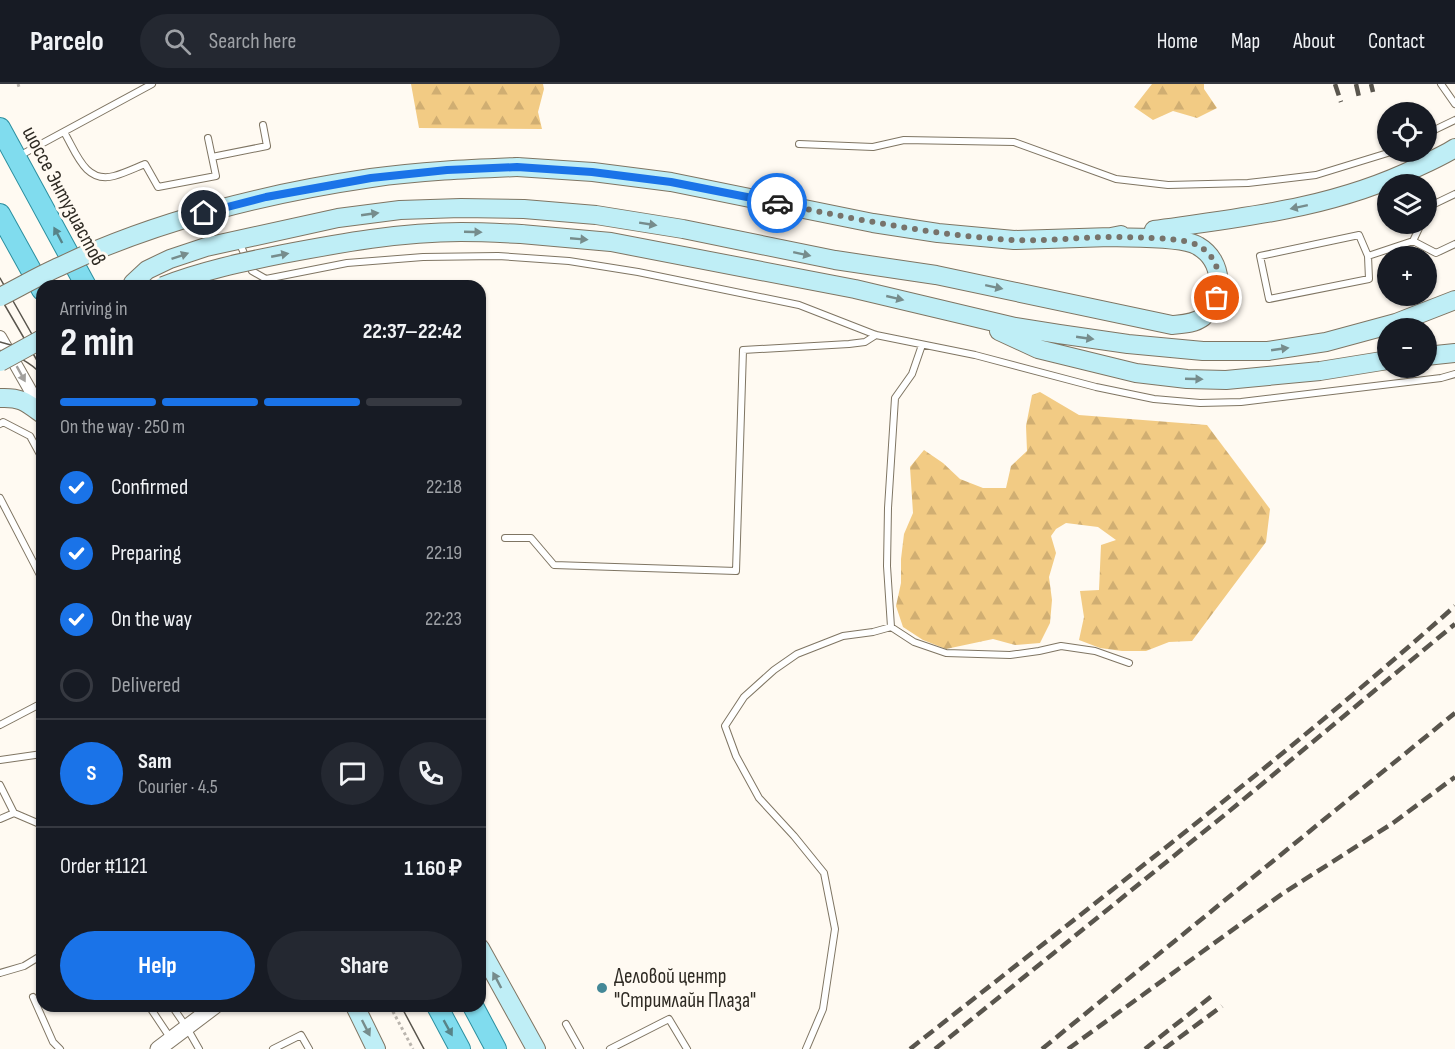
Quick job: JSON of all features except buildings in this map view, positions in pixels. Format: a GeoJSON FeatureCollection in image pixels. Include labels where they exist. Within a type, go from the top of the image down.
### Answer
{"type":"FeatureCollection","features":[{"type":"Feature","properties":{"kind":"main road","name":"шоссе Энтузиастов"},"geometry":{"type":"LineString","coordinates":[[0,128],[83,280]]}},
{"type":"Feature","properties":{"kind":"main road"},"geometry":{"type":"LineString","coordinates":[[1111,237],[1299,208],[1355,193],[1404,174],[1455,148]]}},
{"type":"Feature","properties":{"kind":"main road"},"geometry":{"type":"LineString","coordinates":[[0,297],[61,266],[135,235],[204,213],[266,197],[371,178],[447,170],[517,167],[592,172],[671,182],[873,223],[938,233],[1014,240],[1111,237],[1175,239],[1197,245],[1211,256],[1220,282],[1217,298],[1202,318],[1190,323],[1172,325],[936,275],[835,260],[683,229],[572,213],[524,209],[460,208],[400,210],[338,218],[238,239],[206,247],[155,266],[137,280]]}},
{"type":"Feature","properties":{"kind":"main road"},"geometry":{"type":"LineString","coordinates":[[0,214],[36,280]]}},
{"type":"Feature","properties":{"kind":"main road"},"geometry":{"type":"LineString","coordinates":[[683,229],[855,289]]}},
{"type":"Feature","properties":{"kind":"main road"},"geometry":{"type":"LineString","coordinates":[[179,280],[257,259],[334,244],[398,236],[459,232],[521,234],[611,242],[855,289],[1015,327],[1128,344],[1203,351],[1268,351],[1326,342],[1396,323],[1455,300]]}},
{"type":"Feature","properties":{"kind":"main road"},"geometry":{"type":"LineString","coordinates":[[959,313],[1038,349],[1136,373],[1187,379],[1226,380],[1320,371],[1377,362]]}},
{"type":"Feature","properties":{"kind":"main road"},"geometry":{"type":"LineString","coordinates":[[0,362],[36,342]]}},
{"type":"Feature","properties":{"kind":"main road"},"geometry":{"type":"LineString","coordinates":[[1437,355],[1455,353]]}},
{"type":"Feature","properties":{"kind":"main road"},"geometry":{"type":"LineString","coordinates":[[0,398],[15,398],[36,409]]}},
{"type":"Feature","properties":{"kind":"main road"},"geometry":{"type":"LineString","coordinates":[[486,959],[536,1049]]}},
{"type":"Feature","properties":{"kind":"main road"},"geometry":{"type":"LineString","coordinates":[[358,1012],[376,1049]]}},
{"type":"Feature","properties":{"kind":"main road"},"geometry":{"type":"LineString","coordinates":[[440,1012],[460,1049]]}},
{"type":"Feature","properties":{"kind":"main road"},"geometry":{"type":"LineString","coordinates":[[476,1012],[496,1049]]}},
{"type":"Feature","properties":{"kind":"street"},"geometry":{"type":"LineString","coordinates":[[0,336],[36,402]]}},
{"type":"Feature","properties":{"kind":"street"},"geometry":{"type":"LineString","coordinates":[[158,1049],[207,1012]]}},
{"type":"Feature","properties":{"kind":"lane"},"geometry":{"type":"LineString","coordinates":[[16,157],[152,84]]}},
{"type":"Feature","properties":{"kind":"lane"},"geometry":{"type":"LineString","coordinates":[[1441,84],[1455,104]]}},
{"type":"Feature","properties":{"kind":"lane"},"geometry":{"type":"LineString","coordinates":[[1437,129],[1455,120]]}},
{"type":"Feature","properties":{"kind":"lane"},"geometry":{"type":"LineString","coordinates":[[212,157],[267,146],[263,125]]}},
{"type":"Feature","properties":{"kind":"lane"},"geometry":{"type":"LineString","coordinates":[[64,132],[90,174],[101,178],[114,176],[145,164],[158,187],[216,176],[208,138]]}},
{"type":"Feature","properties":{"kind":"lane"},"geometry":{"type":"LineString","coordinates":[[799,144],[873,147],[904,140],[1014,142],[1116,179],[1168,185],[1248,183],[1316,175],[1377,156]]}},
{"type":"Feature","properties":{"kind":"lane"},"geometry":{"type":"LineString","coordinates":[[1437,203],[1455,194]]}},
{"type":"Feature","properties":{"kind":"lane"},"geometry":{"type":"LineString","coordinates":[[1413,241],[1416,234]]}},
{"type":"Feature","properties":{"kind":"lane"},"geometry":{"type":"LineString","coordinates":[[1359,235],[1368,256],[1369,279],[1269,299],[1260,256],[1359,235]]}},
{"type":"Feature","properties":{"kind":"lane"},"geometry":{"type":"LineString","coordinates":[[238,239],[252,271],[266,279],[347,263],[423,257],[498,256],[568,261],[638,272],[799,305],[876,335],[975,355],[1096,387],[1154,399],[1200,403],[1241,402],[1441,378],[1455,374]]}},
{"type":"Feature","properties":{"kind":"lane"},"geometry":{"type":"LineString","coordinates":[[1368,256],[1413,241],[1436,253],[1455,244]]}},
{"type":"Feature","properties":{"kind":"lane"},"geometry":{"type":"LineString","coordinates":[[505,538],[531,538],[554,566],[736,571],[743,350],[849,344],[865,342],[876,335]]}},
{"type":"Feature","properties":{"kind":"lane"},"geometry":{"type":"LineString","coordinates":[[891,627],[887,566],[895,398],[912,374],[922,345]]}},
{"type":"Feature","properties":{"kind":"lane"},"geometry":{"type":"LineString","coordinates":[[0,424],[3,422],[30,436],[36,447]]}},
{"type":"Feature","properties":{"kind":"lane"},"geometry":{"type":"LineString","coordinates":[[0,498],[36,567]]}},
{"type":"Feature","properties":{"kind":"lane"},"geometry":{"type":"LineString","coordinates":[[806,1049],[823,1009],[835,929],[824,873],[759,798],[736,756],[725,726],[744,697],[796,654],[843,636],[891,627],[914,642],[946,653],[1010,655],[1060,646],[1095,651],[1130,663]]}},
{"type":"Feature","properties":{"kind":"lane"},"geometry":{"type":"LineString","coordinates":[[0,726],[36,706]]}},
{"type":"Feature","properties":{"kind":"lane"},"geometry":{"type":"LineString","coordinates":[[0,760],[36,755]]}},
{"type":"Feature","properties":{"kind":"lane"},"geometry":{"type":"LineString","coordinates":[[0,785],[14,813],[36,822]]}},
{"type":"Feature","properties":{"kind":"lane"},"geometry":{"type":"LineString","coordinates":[[0,819],[14,813]]}},
{"type":"Feature","properties":{"kind":"lane"},"geometry":{"type":"LineString","coordinates":[[0,973],[24,966],[36,959]]}},
{"type":"Feature","properties":{"kind":"lane"},"geometry":{"type":"LineString","coordinates":[[33,997],[36,1004]]}},
{"type":"Feature","properties":{"kind":"lane"},"geometry":{"type":"LineString","coordinates":[[40,1012],[53,1042],[60,1049]]}},
{"type":"Feature","properties":{"kind":"lane"},"geometry":{"type":"LineString","coordinates":[[153,1012],[171,1040]]}},
{"type":"Feature","properties":{"kind":"lane"},"geometry":{"type":"LineString","coordinates":[[176,1012],[199,1049]]}},
{"type":"Feature","properties":{"kind":"lane"},"geometry":{"type":"LineString","coordinates":[[610,1049],[669,1018],[682,1048]]}},
{"type":"Feature","properties":{"kind":"lane"},"geometry":{"type":"LineString","coordinates":[[566,1024],[580,1049]]}},
{"type":"Feature","properties":{"kind":"lane"},"geometry":{"type":"LineString","coordinates":[[273,1049],[301,1035],[309,1049]]}},
{"type":"Feature","properties":{"kind":"path"},"geometry":{"type":"LineString","coordinates":[[393,1012],[413,1049]]}},
{"type":"Feature","properties":{"kind":"green space"},"geometry":{"type":"Polygon","coordinates":[[[411,84],[543,84],[544,89],[538,112],[542,129],[419,128],[411,84]]]}},
{"type":"Feature","properties":{"kind":"green space"},"geometry":{"type":"Polygon","coordinates":[[[1152,84],[1204,84],[1204,89],[1217,108],[1197,118],[1173,111],[1153,120],[1134,107],[1152,84]]]}},
{"type":"Feature","properties":{"kind":"green space"},"geometry":{"type":"Polygon","coordinates":[[[1040,392],[1079,415],[1207,425],[1270,509],[1266,542],[1192,641],[1169,642],[1146,651],[1122,651],[1100,648],[1079,640],[1084,617],[1080,591],[1099,590],[1101,545],[1116,540],[1098,527],[1066,523],[1056,529],[1051,536],[1056,553],[1049,577],[1052,600],[1050,623],[1040,643],[1015,645],[993,639],[946,649],[923,640],[903,627],[896,606],[901,583],[904,534],[913,513],[910,467],[924,450],[960,479],[983,488],[1006,488],[1011,466],[1027,451],[1026,426],[1032,395],[1040,392]]]}},
{"type":"Feature","properties":{"kind":"tram line"},"geometry":{"type":"LineString","coordinates":[[0,278],[36,341]]}},
{"type":"Feature","properties":{"kind":"tram line"},"geometry":{"type":"LineString","coordinates":[[0,297],[36,359]]}},
{"type":"Feature","properties":{"kind":"tram line"},"geometry":{"type":"LineString","coordinates":[[0,342],[33,354]]}},
{"type":"Feature","properties":{"kind":"tram line"},"geometry":{"type":"LineString","coordinates":[[0,352],[12,355],[36,370]]}},
{"type":"Feature","properties":{"kind":"tram line"},"geometry":{"type":"LineString","coordinates":[[404,1012],[424,1049]]}},
{"type":"Feature","properties":{"kind":"railway"},"geometry":{"type":"LineString","coordinates":[[1335,84],[1341,102]]}},
{"type":"Feature","properties":{"kind":"railway"},"geometry":{"type":"LineString","coordinates":[[1356,84],[1359,97]]}},
{"type":"Feature","properties":{"kind":"railway"},"geometry":{"type":"LineString","coordinates":[[1371,84],[1373,92]]}},
{"type":"Feature","properties":{"kind":"railway"},"geometry":{"type":"LineString","coordinates":[[910,1049],[1322,721],[1455,606]]}},
{"type":"Feature","properties":{"kind":"railway"},"geometry":{"type":"LineString","coordinates":[[935,1049],[1227,813],[1455,624]]}},
{"type":"Feature","properties":{"kind":"railway"},"geometry":{"type":"LineString","coordinates":[[1042,1049],[1455,713]]}},
{"type":"Feature","properties":{"kind":"railway"},"geometry":{"type":"LineString","coordinates":[[1068,1049],[1282,894],[1393,823],[1455,777]]}},
{"type":"Feature","properties":{"kind":"railway"},"geometry":{"type":"LineString","coordinates":[[1145,1049],[1213,995]]}},
{"type":"Feature","properties":{"kind":"railway"},"geometry":{"type":"LineString","coordinates":[[1164,1049],[1222,1006]]}},
{"type":"Feature","properties":{"kind":"way so far"},"geometry":{"type":"LineString","coordinates":[[777,203],[873,223],[938,233],[1014,240],[1111,237],[1175,239],[1197,245],[1211,256],[1220,282],[1217,298]]}},
{"type":"Feature","properties":{"kind":"place","name":"Деловой центр \"Стримлайн Плаза\""},"geometry":{"type":"Point","coordinates":[602,988]}},
{"type":"Feature","properties":{"kind":"route"},"geometry":{"type":"LineString","coordinates":[[204,213],[266,197],[371,178],[447,170],[517,167],[592,172],[671,182],[777,203]]}}]}
